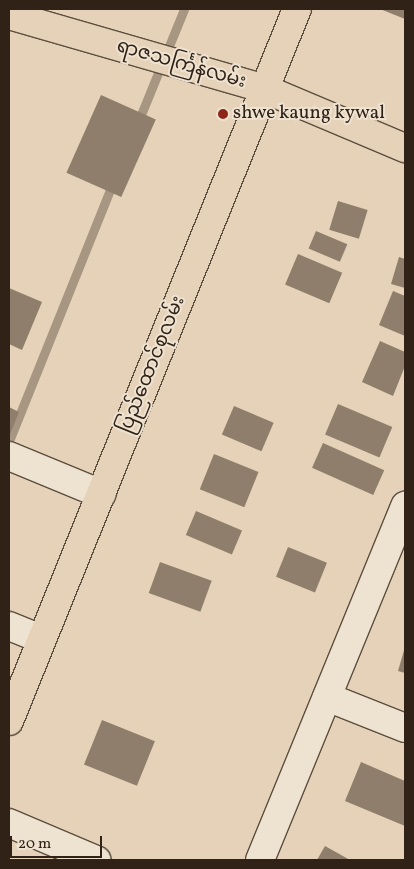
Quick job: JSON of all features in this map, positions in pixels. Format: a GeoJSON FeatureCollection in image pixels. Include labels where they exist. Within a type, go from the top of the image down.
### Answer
{"type":"FeatureCollection","features":[{"type":"Feature","properties":{"kind":"main road","name":"ပြည်ထောင်စုလမ်း"},"geometry":{"type":"LineString","coordinates":[[9,720],[297,9]]}},
{"type":"Feature","properties":{"kind":"main road","name":"ရာဇသင်္ကြန်လမ်း"},"geometry":{"type":"LineString","coordinates":[[9,15],[265,89],[405,148]]}},
{"type":"Feature","properties":{"kind":"street"},"geometry":{"type":"LineString","coordinates":[[9,456],[101,494]]}},
{"type":"Feature","properties":{"kind":"street"},"geometry":{"type":"LineString","coordinates":[[260,860],[405,506]]}},
{"type":"Feature","properties":{"kind":"street"},"geometry":{"type":"LineString","coordinates":[[9,626],[42,639]]}},
{"type":"Feature","properties":{"kind":"street"},"geometry":{"type":"LineString","coordinates":[[327,697],[405,728]]}},
{"type":"Feature","properties":{"kind":"street"},"geometry":{"type":"LineString","coordinates":[[9,823],[96,860]]}},
{"type":"Feature","properties":{"kind":"building"},"geometry":{"type":"Polygon","coordinates":[[[380,9],[405,9],[405,19],[380,9]]]}},
{"type":"Feature","properties":{"kind":"building"},"geometry":{"type":"Polygon","coordinates":[[[101,95],[156,119],[121,197],[66,173],[101,95]]]}},
{"type":"Feature","properties":{"kind":"building"},"geometry":{"type":"Polygon","coordinates":[[[338,201],[368,210],[359,239],[329,230],[338,201]]]}},
{"type":"Feature","properties":{"kind":"building"},"geometry":{"type":"Polygon","coordinates":[[[316,231],[347,244],[340,262],[309,248],[316,231]]]}},
{"type":"Feature","properties":{"kind":"building"},"geometry":{"type":"Polygon","coordinates":[[[298,254],[342,273],[329,303],[285,284],[298,254]]]}},
{"type":"Feature","properties":{"kind":"building"},"geometry":{"type":"Polygon","coordinates":[[[399,257],[405,259],[405,288],[391,284],[399,257]]]}},
{"type":"Feature","properties":{"kind":"building"},"geometry":{"type":"Polygon","coordinates":[[[9,288],[42,302],[22,350],[9,344],[9,288]]]}},
{"type":"Feature","properties":{"kind":"building"},"geometry":{"type":"Polygon","coordinates":[[[393,291],[405,296],[405,336],[379,325],[393,291]]]}},
{"type":"Feature","properties":{"kind":"building"},"geometry":{"type":"Polygon","coordinates":[[[380,341],[405,352],[405,366],[393,396],[362,382],[380,341]]]}},
{"type":"Feature","properties":{"kind":"building"},"geometry":{"type":"Polygon","coordinates":[[[338,404],[392,427],[379,457],[325,434],[338,404]]]}},
{"type":"Feature","properties":{"kind":"building"},"geometry":{"type":"Polygon","coordinates":[[[234,406],[274,423],[261,451],[222,435],[234,406]]]}},
{"type":"Feature","properties":{"kind":"building"},"geometry":{"type":"Polygon","coordinates":[[[9,407],[19,412],[9,437],[9,407]]]}},
{"type":"Feature","properties":{"kind":"building"},"geometry":{"type":"Polygon","coordinates":[[[323,443],[384,470],[373,495],[312,468],[323,443]]]}},
{"type":"Feature","properties":{"kind":"building"},"geometry":{"type":"Polygon","coordinates":[[[214,454],[259,472],[244,507],[200,489],[214,454]]]}},
{"type":"Feature","properties":{"kind":"building"},"geometry":{"type":"Polygon","coordinates":[[[196,511],[242,531],[232,554],[186,535],[196,511]]]}},
{"type":"Feature","properties":{"kind":"building"},"geometry":{"type":"Polygon","coordinates":[[[288,547],[327,563],[315,592],[276,577],[288,547]]]}},
{"type":"Feature","properties":{"kind":"building"},"geometry":{"type":"Polygon","coordinates":[[[160,562],[212,581],[200,612],[149,593],[160,562]]]}},
{"type":"Feature","properties":{"kind":"building"},"geometry":{"type":"Polygon","coordinates":[[[405,647],[405,673],[398,671],[405,647]]]}},
{"type":"Feature","properties":{"kind":"building"},"geometry":{"type":"Polygon","coordinates":[[[102,720],[155,741],[137,786],[84,765],[102,720]]]}},
{"type":"Feature","properties":{"kind":"building"},"geometry":{"type":"Polygon","coordinates":[[[361,762],[405,781],[405,826],[345,801],[361,762]]]}},
{"type":"Feature","properties":{"kind":"building"},"geometry":{"type":"Polygon","coordinates":[[[325,846],[350,860],[317,860],[325,846]]]}},
{"type":"Feature","properties":{"kind":"waterway"},"geometry":{"type":"LineString","coordinates":[[138,122],[184,9]]}},
{"type":"Feature","properties":{"kind":"waterway"},"geometry":{"type":"LineString","coordinates":[[9,441],[114,180]]}},
{"type":"Feature","properties":{"kind":"place","name":"shwe kaung kywal"},"geometry":{"type":"Point","coordinates":[223,114]}}]}
